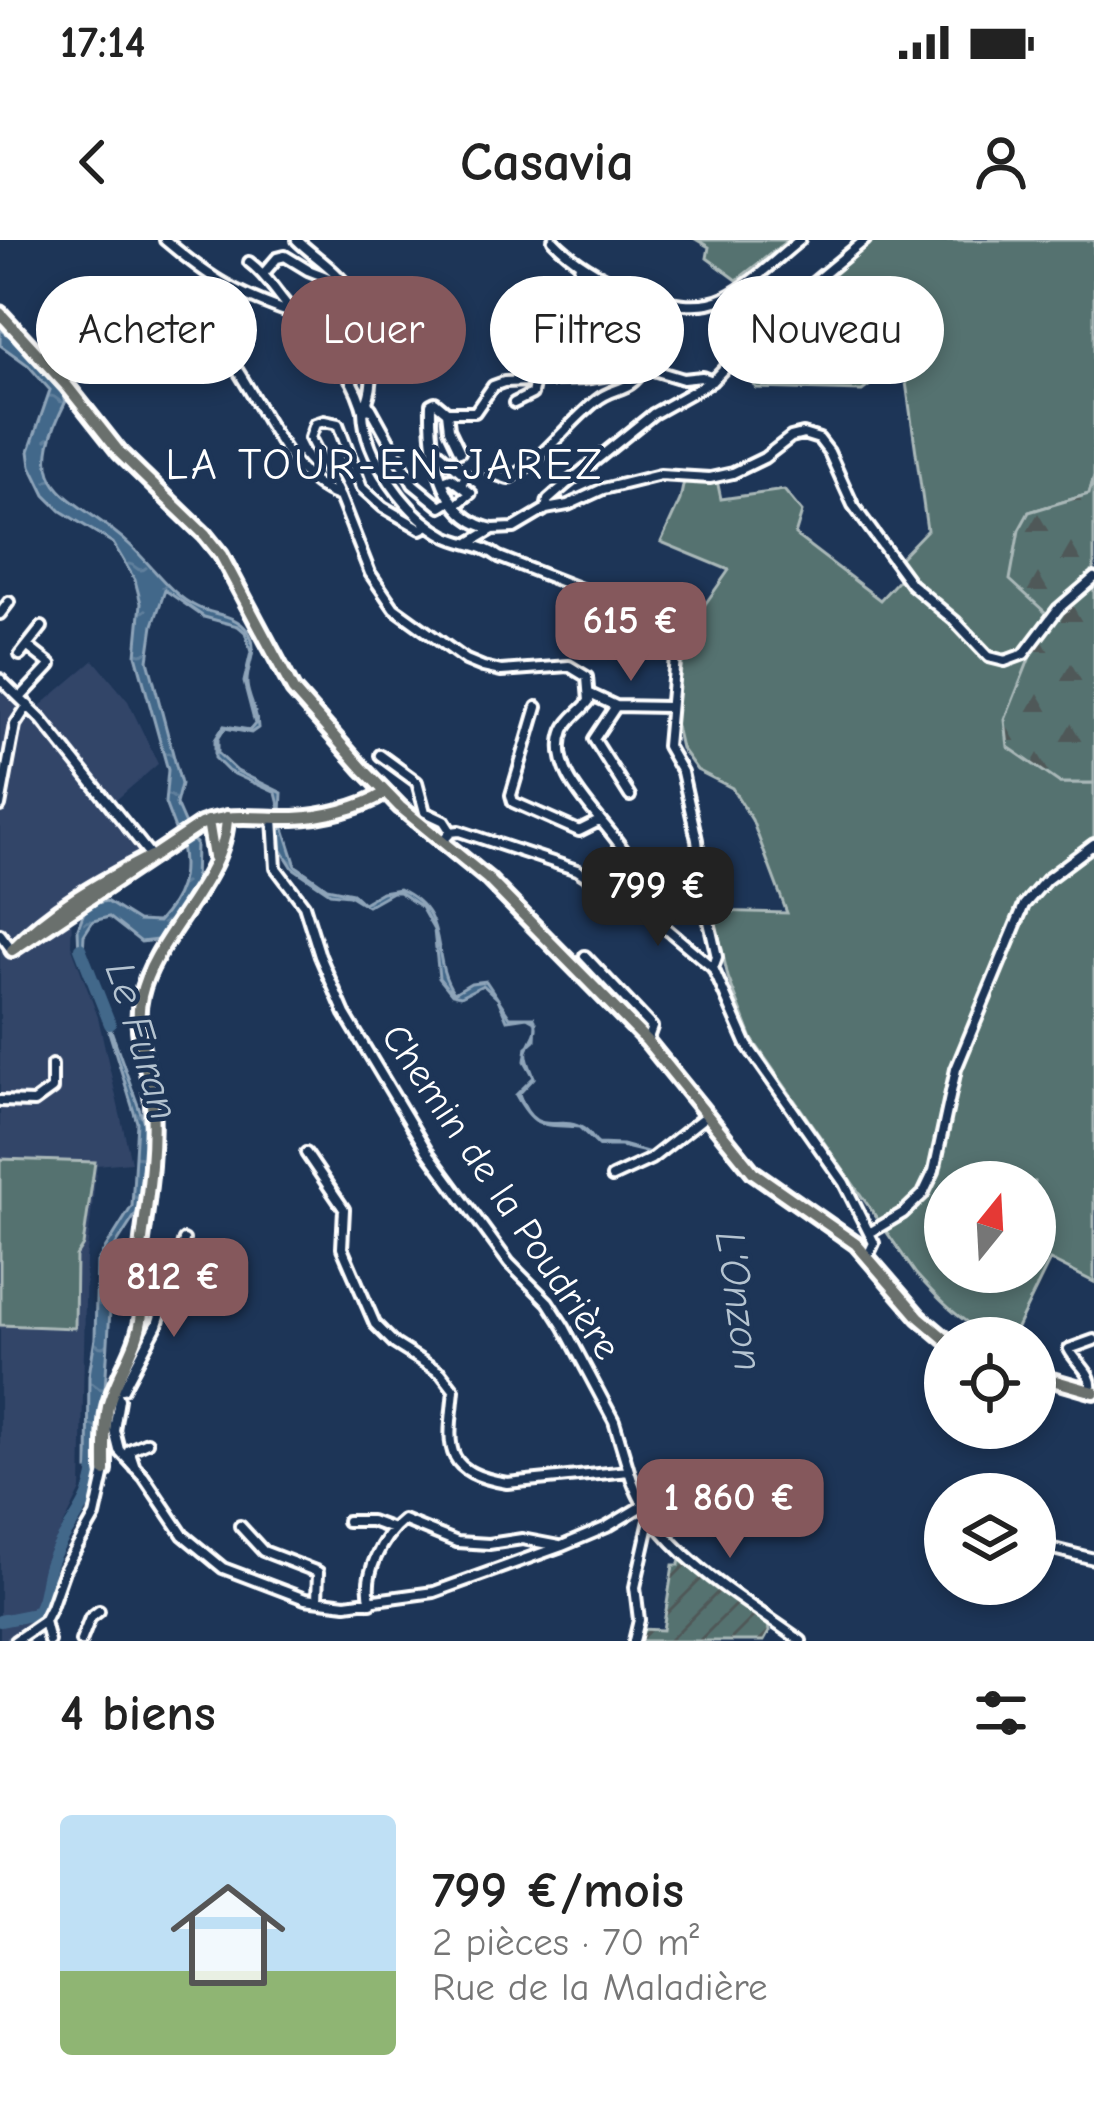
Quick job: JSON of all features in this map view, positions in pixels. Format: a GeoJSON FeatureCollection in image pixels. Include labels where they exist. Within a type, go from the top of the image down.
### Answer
{"type":"FeatureCollection","features":[{"type":"Feature","properties":{"kind":"main road"},"geometry":{"type":"LineString","coordinates":[[0,313],[68,386],[130,464],[205,535],[221,555],[293,690],[385,793],[447,836],[647,1041],[753,1172],[840,1231],[924,1321]]}},
{"type":"Feature","properties":{"kind":"main road"},"geometry":{"type":"LineString","coordinates":[[0,961],[30,932],[79,897],[208,821],[325,814],[385,793]]}},
{"type":"Feature","properties":{"kind":"main road"},"geometry":{"type":"LineString","coordinates":[[104,1471],[105,1429],[142,1312],[141,1252],[150,1185],[152,1112],[139,1034],[140,1001],[154,962],[187,913],[225,838],[227,817]]}},
{"type":"Feature","properties":{"kind":"main road"},"geometry":{"type":"LineString","coordinates":[[208,821],[215,846],[213,860]]}},
{"type":"Feature","properties":{"kind":"main road"},"geometry":{"type":"LineString","coordinates":[[1056,1382],[1093,1392]]}},
{"type":"Feature","properties":{"kind":"street"},"geometry":{"type":"LineString","coordinates":[[165,240],[238,295],[281,309]]}},
{"type":"Feature","properties":{"kind":"street"},"geometry":{"type":"LineString","coordinates":[[297,240],[337,276]]}},
{"type":"Feature","properties":{"kind":"street"},"geometry":{"type":"LineString","coordinates":[[553,240],[580,265],[611,283],[646,296],[708,302],[740,288],[800,240]]}},
{"type":"Feature","properties":{"kind":"street"},"geometry":{"type":"LineString","coordinates":[[822,276],[865,240]]}},
{"type":"Feature","properties":{"kind":"street"},"geometry":{"type":"LineString","coordinates":[[264,273],[285,256],[324,276]]}},
{"type":"Feature","properties":{"kind":"street"},"geometry":{"type":"LineString","coordinates":[[249,262],[281,295]]}},
{"type":"Feature","properties":{"kind":"street"},"geometry":{"type":"LineString","coordinates":[[578,276],[580,265]]}},
{"type":"Feature","properties":{"kind":"street"},"geometry":{"type":"LineString","coordinates":[[245,384],[292,458],[330,494],[340,496]]}},
{"type":"Feature","properties":{"kind":"street"},"geometry":{"type":"LineString","coordinates":[[352,384],[413,484],[442,507],[471,493],[436,450]]}},
{"type":"Feature","properties":{"kind":"street"},"geometry":{"type":"LineString","coordinates":[[367,384],[365,406],[379,467],[429,525],[590,593],[644,600],[658,612],[676,646],[668,746],[682,772],[697,840],[703,896],[718,957],[713,968]]}},
{"type":"Feature","properties":{"kind":"street"},"geometry":{"type":"LineString","coordinates":[[447,412],[475,412],[493,386],[507,384]]}},
{"type":"Feature","properties":{"kind":"street"},"geometry":{"type":"LineString","coordinates":[[514,403],[532,394],[534,384]]}},
{"type":"Feature","properties":{"kind":"street"},"geometry":{"type":"LineString","coordinates":[[491,472],[508,479],[530,467],[596,400],[634,384]]}},
{"type":"Feature","properties":{"kind":"street"},"geometry":{"type":"LineString","coordinates":[[546,509],[548,500],[653,414],[708,384]]}},
{"type":"Feature","properties":{"kind":"street"},"geometry":{"type":"LineString","coordinates":[[446,457],[458,449],[447,412],[435,401],[430,404],[428,422],[436,450],[434,461],[454,503],[480,526],[514,529],[546,509],[603,489],[660,475],[710,478],[733,473],[803,434],[819,440],[829,452],[853,505],[911,584],[988,657],[1005,661],[1024,654],[1058,609],[1094,578]]}},
{"type":"Feature","properties":{"kind":"street"},"geometry":{"type":"LineString","coordinates":[[429,525],[421,529],[371,498],[354,474],[338,424],[315,424],[310,438],[340,496],[370,573],[394,608],[466,660],[501,671],[569,666],[587,677],[590,694],[564,730],[562,760],[636,871],[636,892],[630,898]]}},
{"type":"Feature","properties":{"kind":"street"},"geometry":{"type":"LineString","coordinates":[[443,481],[464,480]]}},
{"type":"Feature","properties":{"kind":"street"},"geometry":{"type":"LineString","coordinates":[[471,542],[493,529]]}},
{"type":"Feature","properties":{"kind":"street"},"geometry":{"type":"LineString","coordinates":[[0,614],[10,602]]}},
{"type":"Feature","properties":{"kind":"street"},"geometry":{"type":"LineString","coordinates":[[20,655],[42,627]]}},
{"type":"Feature","properties":{"kind":"street"},"geometry":{"type":"LineString","coordinates":[[577,638],[666,633]]}},
{"type":"Feature","properties":{"kind":"street"},"geometry":{"type":"LineString","coordinates":[[0,806],[24,700],[51,665],[27,646]]}},
{"type":"Feature","properties":{"kind":"street"},"geometry":{"type":"LineString","coordinates":[[0,679],[24,700],[151,856]]}},
{"type":"Feature","properties":{"kind":"street"},"geometry":{"type":"LineString","coordinates":[[590,694],[616,706],[668,706]]}},
{"type":"Feature","properties":{"kind":"street"},"geometry":{"type":"LineString","coordinates":[[616,706],[594,739],[630,796]]}},
{"type":"Feature","properties":{"kind":"street"},"geometry":{"type":"LineString","coordinates":[[537,707],[511,795],[513,802],[579,831],[599,821]]}},
{"type":"Feature","properties":{"kind":"street"},"geometry":{"type":"LineString","coordinates":[[380,755],[416,782],[425,812],[444,821],[447,836],[460,831],[577,870],[613,896],[630,898],[713,968],[747,1046],[844,1184],[871,1232],[874,1243],[868,1256]]}},
{"type":"Feature","properties":{"kind":"street","name":"Chemin de la Poudrière"},"geometry":{"type":"LineString","coordinates":[[273,818],[276,868],[304,905],[345,1014],[427,1151],[509,1263],[548,1302],[564,1327],[614,1421],[642,1506]]}},
{"type":"Feature","properties":{"kind":"street"},"geometry":{"type":"LineString","coordinates":[[871,1232],[903,1213],[929,1183],[956,1069],[1024,905],[1046,880],[1094,844]]}},
{"type":"Feature","properties":{"kind":"street"},"geometry":{"type":"LineString","coordinates":[[0,934],[12,950]]}},
{"type":"Feature","properties":{"kind":"street"},"geometry":{"type":"LineString","coordinates":[[585,956],[652,1028],[647,1041]]}},
{"type":"Feature","properties":{"kind":"street"},"geometry":{"type":"LineString","coordinates":[[0,1101],[34,1102],[52,1089],[52,1065]]}},
{"type":"Feature","properties":{"kind":"street"},"geometry":{"type":"LineString","coordinates":[[612,1177],[655,1156],[707,1115]]}},
{"type":"Feature","properties":{"kind":"street"},"geometry":{"type":"LineString","coordinates":[[305,1153],[344,1209],[342,1248],[376,1324],[395,1344],[441,1373],[454,1390],[448,1440],[462,1465],[507,1483],[628,1471]]}},
{"type":"Feature","properties":{"kind":"street"},"geometry":{"type":"LineString","coordinates":[[184,1240],[146,1349],[123,1389],[115,1389],[119,1399],[115,1440],[183,1534],[224,1568],[258,1584],[316,1600],[370,1603],[434,1592],[562,1546],[642,1506],[701,1567],[801,1641]]}},
{"type":"Feature","properties":{"kind":"street"},"geometry":{"type":"LineString","coordinates":[[1093,1392],[1087,1370],[1069,1349],[1094,1340]]}},
{"type":"Feature","properties":{"kind":"street"},"geometry":{"type":"LineString","coordinates":[[136,1470],[129,1450],[148,1442]]}},
{"type":"Feature","properties":{"kind":"street"},"geometry":{"type":"LineString","coordinates":[[15,1641],[44,1621],[64,1570],[95,1516],[104,1471]]}},
{"type":"Feature","properties":{"kind":"street"},"geometry":{"type":"LineString","coordinates":[[634,1641],[639,1620],[635,1587],[651,1516]]}},
{"type":"Feature","properties":{"kind":"street"},"geometry":{"type":"LineString","coordinates":[[370,1603],[367,1581],[371,1569],[403,1520],[457,1542],[522,1539],[562,1546]]}},
{"type":"Feature","properties":{"kind":"street"},"geometry":{"type":"LineString","coordinates":[[347,1521],[371,1521],[393,1529]]}},
{"type":"Feature","properties":{"kind":"street"},"geometry":{"type":"LineString","coordinates":[[240,1526],[263,1551],[317,1572],[316,1600]]}},
{"type":"Feature","properties":{"kind":"street"},"geometry":{"type":"LineString","coordinates":[[1056,1550],[1094,1559]]}},
{"type":"Feature","properties":{"kind":"street"},"geometry":{"type":"LineString","coordinates":[[81,1641],[90,1618],[99,1611]]}},
{"type":"Feature","properties":{"kind":"street"},"geometry":{"type":"LineString","coordinates":[[44,1621],[49,1641]]}},
{"type":"Feature","properties":{"kind":"shaded area"},"geometry":{"type":"Polygon","coordinates":[[[94,660],[128,701],[158,764],[115,801],[162,856],[72,915],[71,945],[98,1017],[131,1162],[97,1165],[86,1259],[81,1490],[51,1551],[51,1609],[39,1632],[25,1641],[0,1641],[0,684],[33,712],[94,660]]]}},
{"type":"Feature","properties":{"kind":"green space"},"geometry":{"type":"Polygon","coordinates":[[[697,240],[788,240],[742,276],[732,276],[707,258],[709,247],[697,240]]]}},
{"type":"Feature","properties":{"kind":"green space"},"geometry":{"type":"Polygon","coordinates":[[[874,240],[1094,240],[1094,477],[1089,494],[1029,512],[1047,613],[1029,663],[1060,783],[1094,783],[1094,1282],[1056,1263],[1056,1161],[924,1161],[924,1282],[752,1039],[728,977],[713,911],[787,913],[752,820],[732,788],[697,770],[681,748],[674,717],[687,630],[729,570],[661,542],[684,481],[717,480],[721,499],[784,490],[802,512],[795,535],[880,600],[907,571],[898,560],[927,530],[906,384],[944,384],[944,276],[827,276],[874,240]]]}},
{"type":"Feature","properties":{"kind":"green space"},"geometry":{"type":"Polygon","coordinates":[[[753,384],[872,384],[862,391],[756,388],[753,384]]]}},
{"type":"Feature","properties":{"kind":"green space"},"geometry":{"type":"Polygon","coordinates":[[[1094,477],[1094,783],[1060,783],[1008,747],[1005,720],[1047,614],[1010,580],[1019,530],[1029,512],[1089,494],[1094,477]]]}},
{"type":"Feature","properties":{"kind":"green space"},"geometry":{"type":"Polygon","coordinates":[[[0,1159],[95,1162],[83,1245],[76,1256],[75,1328],[0,1325],[0,1159]]]}},
{"type":"Feature","properties":{"kind":"green space"},"geometry":{"type":"Polygon","coordinates":[[[934,1293],[1034,1293],[1022,1317],[961,1317],[934,1293]]]}},
{"type":"Feature","properties":{"kind":"green space"},"geometry":{"type":"Polygon","coordinates":[[[681,1552],[768,1622],[764,1641],[637,1641],[640,1629],[663,1630],[673,1565],[679,1565],[681,1552]]]}},
{"type":"Feature","properties":{"kind":"water"},"geometry":{"type":"Polygon","coordinates":[[[0,329],[36,357],[36,374],[28,365],[0,345],[0,329]]]}},
{"type":"Feature","properties":{"kind":"water"},"geometry":{"type":"Polygon","coordinates":[[[45,384],[58,384],[66,401],[48,456],[58,488],[130,545],[178,595],[237,621],[251,637],[253,650],[247,684],[258,728],[251,733],[225,728],[218,739],[218,753],[237,771],[282,793],[281,813],[276,793],[228,771],[215,758],[215,740],[224,726],[250,730],[255,724],[244,682],[251,652],[245,632],[204,617],[165,590],[148,660],[181,784],[176,804],[186,827],[176,832],[165,803],[168,770],[136,655],[141,603],[135,580],[113,543],[61,511],[45,495],[31,466],[29,451],[50,390],[45,384]]]}},
{"type":"Feature","properties":{"kind":"water"},"geometry":{"type":"Polygon","coordinates":[[[278,822],[282,822],[296,866],[327,888],[352,893],[363,903],[399,889],[416,899],[433,923],[446,979],[454,993],[486,981],[498,999],[483,985],[461,996],[452,994],[439,978],[434,930],[421,907],[399,892],[367,906],[349,895],[330,893],[293,868],[281,849],[278,822]]]}},
{"type":"Feature","properties":{"kind":"water"},"geometry":{"type":"Polygon","coordinates":[[[196,843],[195,887],[165,939],[141,942],[109,917],[93,921],[84,935],[83,952],[145,1125],[146,1143],[143,1203],[116,1245],[107,1281],[110,1310],[100,1470],[88,1469],[97,1262],[132,1206],[137,1122],[102,1009],[79,955],[78,928],[84,912],[106,901],[138,921],[158,922],[180,887],[181,845],[196,843]]]}},
{"type":"Feature","properties":{"kind":"water"},"geometry":{"type":"Polygon","coordinates":[[[534,1077],[519,1094],[533,1118],[578,1127],[549,1125],[542,1123],[535,1120],[529,1115],[516,1095],[534,1077]]]}},
{"type":"Feature","properties":{"kind":"waterway","name":"Le Furan"},"geometry":{"type":"LineString","coordinates":[[80,948],[110,1024]]}},
{"type":"Feature","properties":{"kind":"waterway","name":"Le Furan"},"geometry":{"type":"LineString","coordinates":[[0,1621],[35,1614],[39,1608],[52,1560],[91,1488],[96,1456]]}},
{"type":"Feature","properties":{"kind":"district","name":"LA TOUR-EN-JAREZ"},"geometry":{"type":"Point","coordinates":[385,464]}},
{"type":"Feature","properties":{"kind":"water label","name":"L'Onzon"},"geometry":{"type":"Point","coordinates":[739,1301]}}]}
